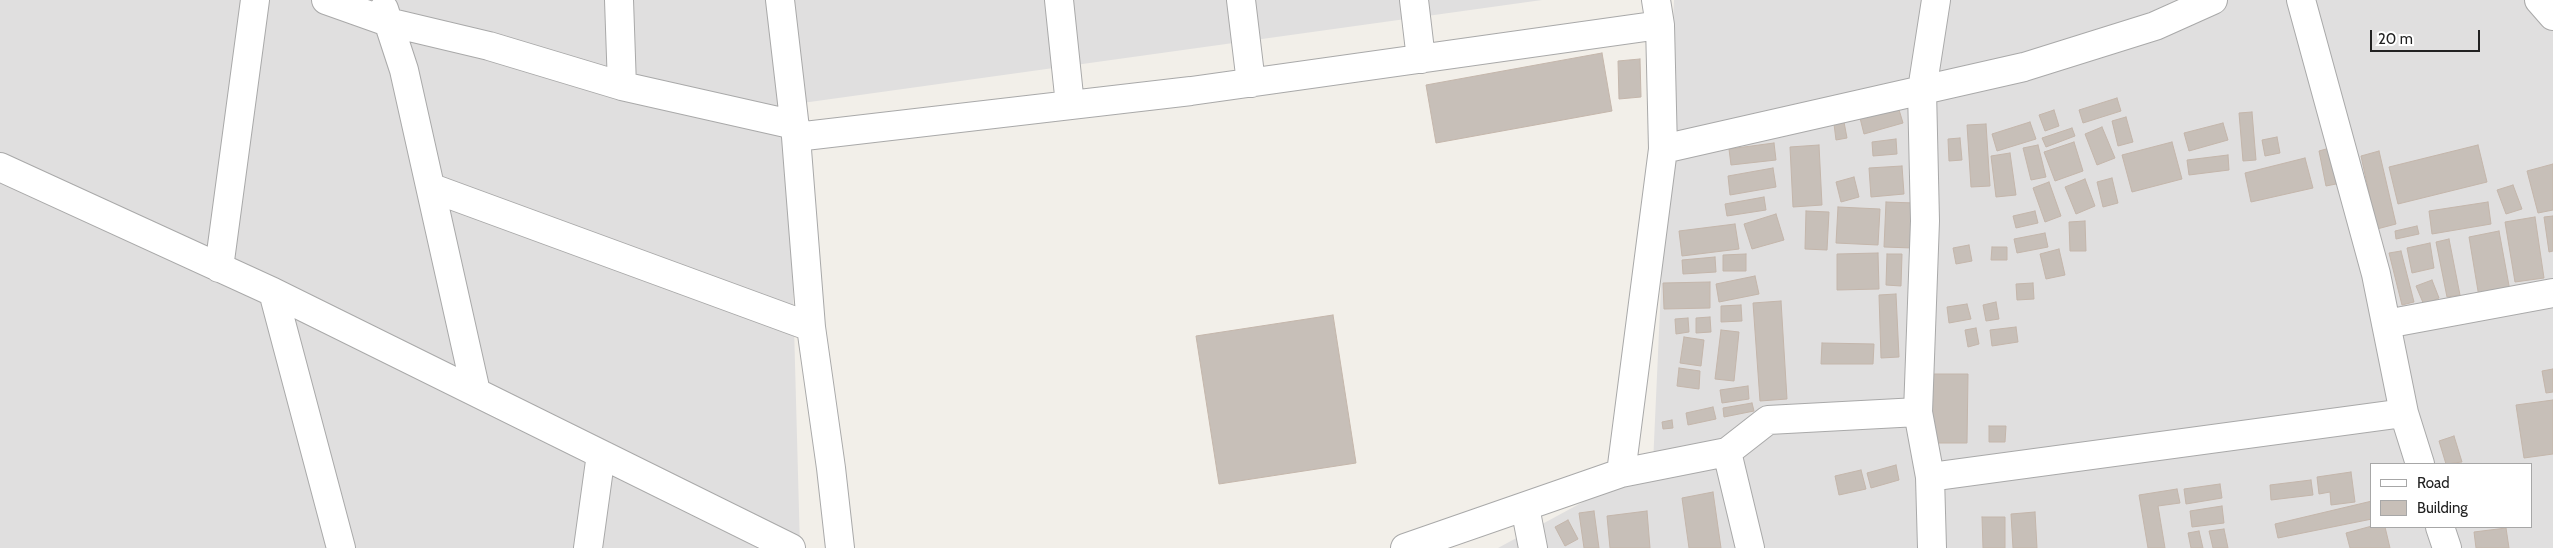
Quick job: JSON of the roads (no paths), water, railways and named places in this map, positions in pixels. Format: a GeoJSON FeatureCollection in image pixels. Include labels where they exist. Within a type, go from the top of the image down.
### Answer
{"type":"FeatureCollection","features":[{"type":"Feature","properties":{"kind":"street"},"geometry":{"type":"LineString","coordinates":[[219,268],[255,0]]}},
{"type":"Feature","properties":{"kind":"street"},"geometry":{"type":"LineString","coordinates":[[326,0],[385,11],[489,46],[622,86],[796,131],[1070,105],[1251,83],[1421,59],[1658,13],[1663,149],[1621,473]]}},
{"type":"Feature","properties":{"kind":"street"},"geometry":{"type":"LineString","coordinates":[[619,0],[622,86]]}},
{"type":"Feature","properties":{"kind":"street"},"geometry":{"type":"LineString","coordinates":[[780,0],[796,131],[810,327],[831,468],[840,548]]}},
{"type":"Feature","properties":{"kind":"street"},"geometry":{"type":"LineString","coordinates":[[1059,0],[1070,105]]}},
{"type":"Feature","properties":{"kind":"street"},"geometry":{"type":"LineString","coordinates":[[1241,0],[1251,83]]}},
{"type":"Feature","properties":{"kind":"street"},"geometry":{"type":"LineString","coordinates":[[1414,0],[1421,59]]}},
{"type":"Feature","properties":{"kind":"street"},"geometry":{"type":"LineString","coordinates":[[1932,548],[1930,477],[1918,412],[1926,221],[1922,90],[1936,0]]}},
{"type":"Feature","properties":{"kind":"street"},"geometry":{"type":"LineString","coordinates":[[1663,149],[2024,67],[2155,26],[2213,0]]}},
{"type":"Feature","properties":{"kind":"street"},"geometry":{"type":"LineString","coordinates":[[2301,0],[2376,274],[2404,413],[2420,463]]}},
{"type":"Feature","properties":{"kind":"street"},"geometry":{"type":"LineString","coordinates":[[2539,0],[2553,16]]}},
{"type":"Feature","properties":{"kind":"street"},"geometry":{"type":"LineString","coordinates":[[385,11],[404,70],[432,188],[476,392]]}},
{"type":"Feature","properties":{"kind":"street"},"geometry":{"type":"LineString","coordinates":[[0,167],[273,292],[791,548]]}},
{"type":"Feature","properties":{"kind":"street"},"geometry":{"type":"LineString","coordinates":[[432,188],[810,327]]}},
{"type":"Feature","properties":{"kind":"street"},"geometry":{"type":"LineString","coordinates":[[273,292],[341,548]]}},
{"type":"Feature","properties":{"kind":"street"},"geometry":{"type":"LineString","coordinates":[[2386,324],[2553,292]]}},
{"type":"Feature","properties":{"kind":"street"},"geometry":{"type":"LineString","coordinates":[[1405,548],[1621,473],[1727,452],[1768,420],[1918,412]]}},
{"type":"Feature","properties":{"kind":"street"},"geometry":{"type":"LineString","coordinates":[[1930,477],[2404,413]]}},
{"type":"Feature","properties":{"kind":"street"},"geometry":{"type":"LineString","coordinates":[[1727,452],[1750,548]]}},
{"type":"Feature","properties":{"kind":"street"},"geometry":{"type":"LineString","coordinates":[[588,548],[601,454]]}},
{"type":"Feature","properties":{"kind":"street"},"geometry":{"type":"LineString","coordinates":[[1525,507],[1533,548]]}},
{"type":"Feature","properties":{"kind":"street"},"geometry":{"type":"LineString","coordinates":[[2440,528],[2447,548]]}}]}
